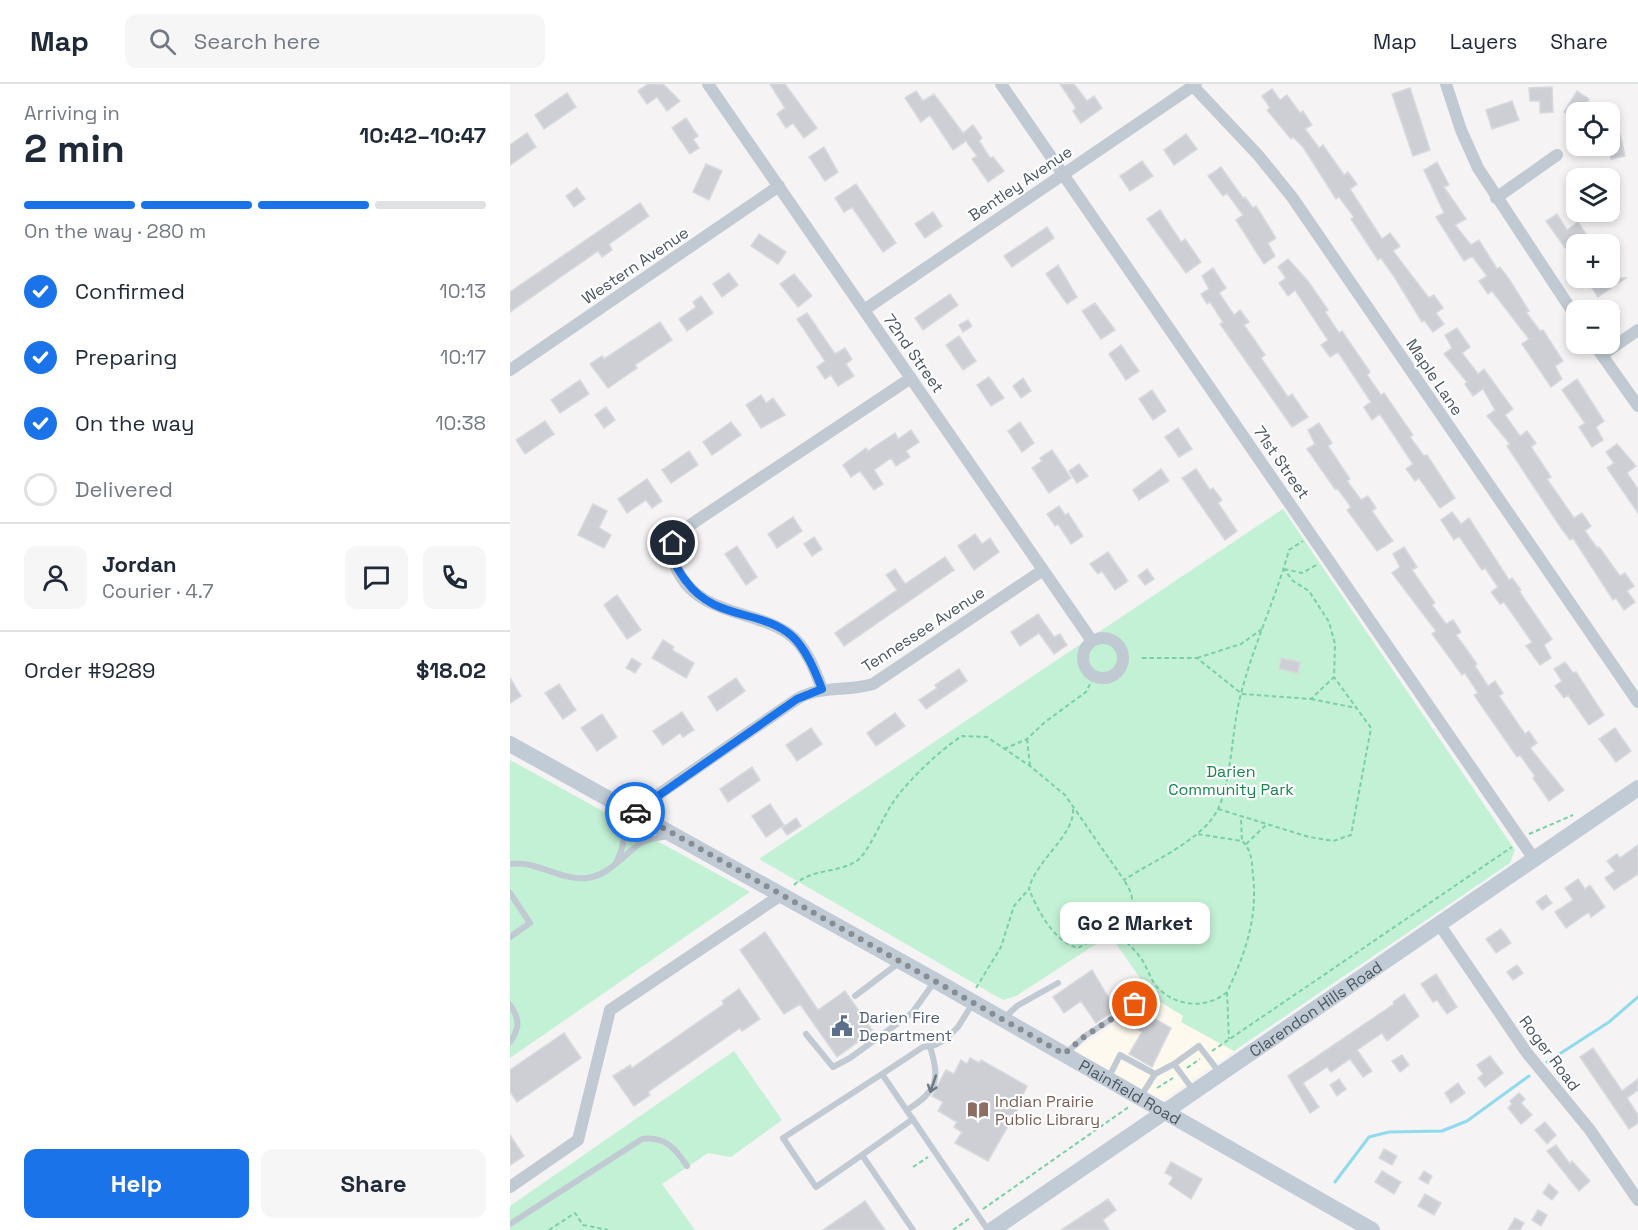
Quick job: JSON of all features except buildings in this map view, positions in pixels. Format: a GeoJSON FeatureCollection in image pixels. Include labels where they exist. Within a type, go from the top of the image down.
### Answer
{"type":"FeatureCollection","features":[{"type":"Feature","properties":{"kind":"main road","name":"Plainfield Road"},"geometry":{"type":"LineString","coordinates":[[510,744],[675,835],[787,890],[901,962],[936,981],[974,995],[1003,1019],[1108,1079],[1135,1102],[1164,1112],[1372,1230]]}},
{"type":"Feature","properties":{"kind":"main road","name":"Clarendon Hills Road"},"geometry":{"type":"LineString","coordinates":[[990,1230],[1638,788]]}},
{"type":"Feature","properties":{"kind":"street","name":"72nd Street"},"geometry":{"type":"LineString","coordinates":[[708,84],[1092,640]]}},
{"type":"Feature","properties":{"kind":"street","name":"71st Street"},"geometry":{"type":"LineString","coordinates":[[1001,84],[1534,859]]}},
{"type":"Feature","properties":{"kind":"street"},"geometry":{"type":"LineString","coordinates":[[1446,84],[1469,149],[1496,198],[1566,302]]}},
{"type":"Feature","properties":{"kind":"street","name":"Bentley Avenue"},"geometry":{"type":"LineString","coordinates":[[864,310],[1193,85]]}},
{"type":"Feature","properties":{"kind":"street","name":"Maple Lane"},"geometry":{"type":"LineString","coordinates":[[1193,85],[1258,155],[1292,197],[1638,702]]}},
{"type":"Feature","properties":{"kind":"street"},"geometry":{"type":"LineString","coordinates":[[1496,198],[1557,155]]}},
{"type":"Feature","properties":{"kind":"street","name":"Western Avenue"},"geometry":{"type":"LineString","coordinates":[[510,370],[779,186]]}},
{"type":"Feature","properties":{"kind":"street"},"geometry":{"type":"LineString","coordinates":[[1638,330],[1602,355],[1638,406]]}},
{"type":"Feature","properties":{"kind":"street"},"geometry":{"type":"LineString","coordinates":[[822,689],[807,657],[790,635],[770,625],[717,607],[692,589],[676,568],[672,555],[673,543],[681,532],[696,521],[911,378]]}},
{"type":"Feature","properties":{"kind":"street","name":"Tennessee Avenue"},"geometry":{"type":"LineString","coordinates":[[633,812],[797,699],[822,689],[856,689],[873,684],[1043,570]]}},
{"type":"Feature","properties":{"kind":"street"},"geometry":{"type":"LineString","coordinates":[[1110,639],[1120,646],[1123,659],[1114,675],[1094,676],[1088,671],[1083,658],[1087,645],[1092,640],[1110,639]]}},
{"type":"Feature","properties":{"kind":"street"},"geometry":{"type":"LineString","coordinates":[[510,1187],[578,1140],[610,1010],[787,890]]}},
{"type":"Feature","properties":{"kind":"street","name":"Roger Road"},"geometry":{"type":"LineString","coordinates":[[1439,924],[1527,1053],[1590,1130],[1638,1200]]}},
{"type":"Feature","properties":{"kind":"lane"},"geometry":{"type":"LineString","coordinates":[[611,799],[624,826],[626,839],[615,865]]}},
{"type":"Feature","properties":{"kind":"lane"},"geometry":{"type":"LineString","coordinates":[[510,864],[532,864],[571,878],[587,878],[601,874],[615,865],[642,842],[675,835]]}},
{"type":"Feature","properties":{"kind":"lane"},"geometry":{"type":"LineString","coordinates":[[510,893],[530,923],[510,937]]}},
{"type":"Feature","properties":{"kind":"lane"},"geometry":{"type":"LineString","coordinates":[[855,996],[901,962]]}},
{"type":"Feature","properties":{"kind":"lane"},"geometry":{"type":"LineString","coordinates":[[806,1034],[833,1067],[850,1058],[912,1013],[936,981]]}},
{"type":"Feature","properties":{"kind":"lane"},"geometry":{"type":"LineString","coordinates":[[1003,1019],[1017,1006],[1058,983]]}},
{"type":"Feature","properties":{"kind":"lane"},"geometry":{"type":"LineString","coordinates":[[1064,1054],[1085,1036],[1135,1004],[1126,986]]}},
{"type":"Feature","properties":{"kind":"lane"},"geometry":{"type":"LineString","coordinates":[[913,1119],[816,1187],[783,1138],[924,1047],[946,1039],[958,1027],[974,995]]}},
{"type":"Feature","properties":{"kind":"lane"},"geometry":{"type":"LineString","coordinates":[[510,1005],[518,1022],[518,1030],[510,1042]]}},
{"type":"Feature","properties":{"kind":"lane"},"geometry":{"type":"LineString","coordinates":[[907,1110],[927,1097],[934,1086],[937,1077],[930,1046]]}},
{"type":"Feature","properties":{"kind":"lane"},"geometry":{"type":"LineString","coordinates":[[1135,1102],[1155,1074],[1174,1064],[1198,1046],[1221,1073]]}},
{"type":"Feature","properties":{"kind":"lane"},"geometry":{"type":"LineString","coordinates":[[1108,1079],[1120,1055],[1155,1074]]}},
{"type":"Feature","properties":{"kind":"lane"},"geometry":{"type":"LineString","coordinates":[[1174,1064],[1194,1091]]}},
{"type":"Feature","properties":{"kind":"lane"},"geometry":{"type":"LineString","coordinates":[[882,1074],[990,1230]]}},
{"type":"Feature","properties":{"kind":"lane"},"geometry":{"type":"LineString","coordinates":[[510,1224],[642,1139],[654,1137],[666,1142],[674,1147],[687,1166]]}},
{"type":"Feature","properties":{"kind":"lane"},"geometry":{"type":"LineString","coordinates":[[862,1155],[913,1230]]}},
{"type":"Feature","properties":{"kind":"path"},"geometry":{"type":"LineString","coordinates":[[1124,880],[1197,834],[1218,809],[1242,694],[1263,628],[1289,550],[1304,540]]}},
{"type":"Feature","properties":{"kind":"path"},"geometry":{"type":"LineString","coordinates":[[1284,569],[1302,573],[1320,563]]}},
{"type":"Feature","properties":{"kind":"path"},"geometry":{"type":"LineString","coordinates":[[1218,809],[1266,825],[1333,841],[1351,835],[1371,728],[1334,677],[1335,644],[1329,622],[1309,591],[1293,581],[1284,569]]}},
{"type":"Feature","properties":{"kind":"path"},"geometry":{"type":"LineString","coordinates":[[1142,658],[1197,658],[1241,644],[1263,628]]}},
{"type":"Feature","properties":{"kind":"path"},"geometry":{"type":"LineString","coordinates":[[1197,658],[1242,694],[1311,699],[1357,708]]}},
{"type":"Feature","properties":{"kind":"path"},"geometry":{"type":"LineString","coordinates":[[1004,749],[1027,739],[1045,722],[1086,692],[1094,676]]}},
{"type":"Feature","properties":{"kind":"path"},"geometry":{"type":"LineString","coordinates":[[1311,699],[1334,677]]}},
{"type":"Feature","properties":{"kind":"path"},"geometry":{"type":"LineString","coordinates":[[787,890],[809,874],[843,867],[859,859],[904,788],[962,736],[987,737],[1030,766],[1065,795],[1124,880],[1131,892],[1132,905],[1126,914],[1078,948],[1069,945],[1045,919],[1029,889]]}},
{"type":"Feature","properties":{"kind":"path"},"geometry":{"type":"LineString","coordinates":[[1027,739],[1030,766]]}},
{"type":"Feature","properties":{"kind":"path"},"geometry":{"type":"LineString","coordinates":[[974,995],[1001,947],[1014,906],[1029,889],[1032,876],[1068,828],[1073,807]]}},
{"type":"Feature","properties":{"kind":"path"},"geometry":{"type":"LineString","coordinates":[[1158,1087],[1535,830],[1580,813]]}},
{"type":"Feature","properties":{"kind":"path"},"geometry":{"type":"LineString","coordinates":[[1241,818],[1242,841]]}},
{"type":"Feature","properties":{"kind":"path"},"geometry":{"type":"LineString","coordinates":[[1246,844],[1266,825]]}},
{"type":"Feature","properties":{"kind":"path"},"geometry":{"type":"LineString","coordinates":[[1197,834],[1242,841],[1246,844],[1252,859],[1256,893],[1251,930],[1227,992],[1229,1039]]}},
{"type":"Feature","properties":{"kind":"path"},"geometry":{"type":"LineString","coordinates":[[1112,925],[1139,956],[1158,988],[1167,994],[1190,1004],[1202,1004],[1227,992]]}},
{"type":"Feature","properties":{"kind":"path"},"geometry":{"type":"LineString","coordinates":[[982,1210],[1135,1102]]}},
{"type":"Feature","properties":{"kind":"path"},"geometry":{"type":"LineString","coordinates":[[913,1167],[930,1155]]}},
{"type":"Feature","properties":{"kind":"path"},"geometry":{"type":"LineString","coordinates":[[549,1230],[575,1212],[583,1224],[608,1230]]}},
{"type":"Feature","properties":{"kind":"path"},"geometry":{"type":"LineString","coordinates":[[953,1230],[970,1218]]}},
{"type":"Feature","properties":{"kind":"shaded area"},"geometry":{"type":"Polygon","coordinates":[[[1154,998],[1183,1016],[1181,1022],[1234,1051],[1160,1102],[1071,1053],[1154,998]]]}},
{"type":"Feature","properties":{"kind":"green space","name":"Darien Community Park"},"geometry":{"type":"Polygon","coordinates":[[[1283,509],[1515,850],[1510,863],[1234,1051],[1181,1022],[1183,1016],[1154,998],[1110,935],[1016,996],[1003,1000],[759,859],[1283,509]]]}},
{"type":"Feature","properties":{"kind":"green space"},"geometry":{"type":"Polygon","coordinates":[[[510,760],[750,892],[510,1058],[510,760]]]}},
{"type":"Feature","properties":{"kind":"green space"},"geometry":{"type":"Polygon","coordinates":[[[734,1051],[782,1120],[731,1157],[708,1153],[662,1184],[695,1230],[510,1230],[510,1206],[734,1051]]]}},
{"type":"Feature","properties":{"kind":"waterway"},"geometry":{"type":"LineString","coordinates":[[1547,1062],[1609,1022],[1638,997]]}},
{"type":"Feature","properties":{"kind":"waterway"},"geometry":{"type":"LineString","coordinates":[[1335,1182],[1369,1137],[1389,1132],[1442,1131],[1467,1121],[1529,1076]]}},
{"type":"Feature","properties":{"kind":"way so far"},"geometry":{"type":"LineString","coordinates":[[635,812],[1064,1054],[1085,1036],[1135,1004]]}},
{"type":"Feature","properties":{"kind":"place","name":"Go 2 Market"},"geometry":{"type":"Point","coordinates":[1135,1004]}},
{"type":"Feature","properties":{"kind":"place","name":"Darien Fire Department"},"geometry":{"type":"Point","coordinates":[842,1026]}},
{"type":"Feature","properties":{"kind":"place","name":"Indian Prairie Public Library"},"geometry":{"type":"Point","coordinates":[978,1110]}},
{"type":"Feature","properties":{"kind":"route"},"geometry":{"type":"LineString","coordinates":[[635,812],[633,812],[797,699],[822,689],[807,657],[790,635],[770,625],[717,607],[698,596],[676,568],[672,555],[673,543]]}}]}
